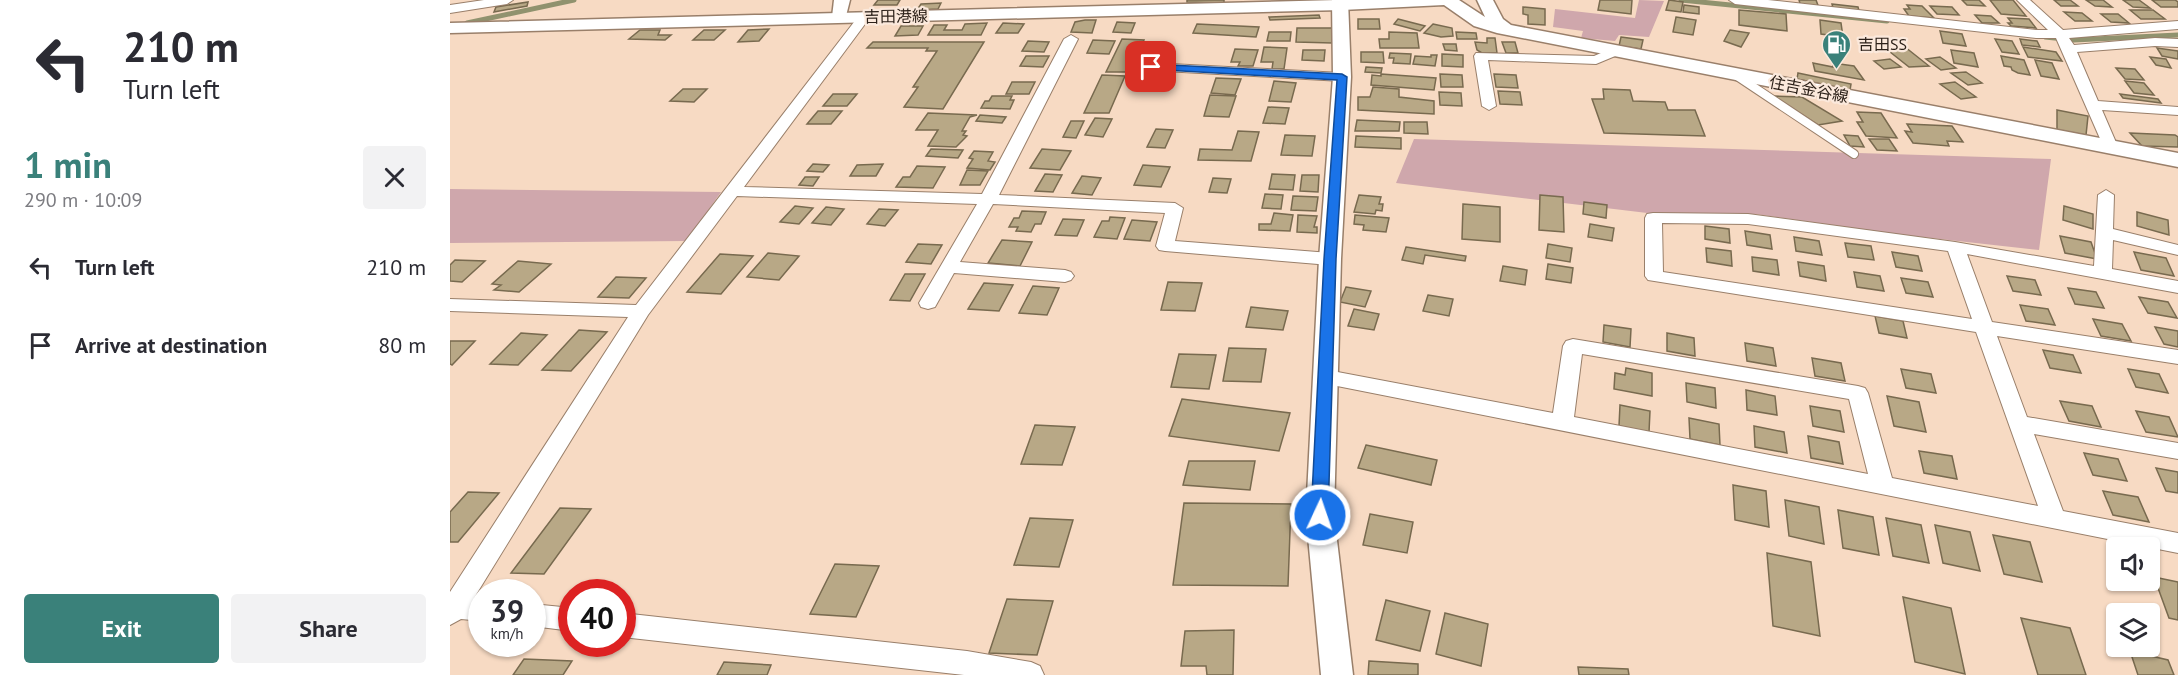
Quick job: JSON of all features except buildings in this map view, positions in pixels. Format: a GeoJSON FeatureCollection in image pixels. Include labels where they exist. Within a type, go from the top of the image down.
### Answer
{"type":"FeatureCollection","features":[{"type":"Feature","properties":{"kind":"main road"},"geometry":{"type":"LineString","coordinates":[[1341,3],[1443,0]]}},
{"type":"Feature","properties":{"kind":"main road","name":"住吉金谷線"},"geometry":{"type":"LineString","coordinates":[[1448,0],[1480,22],[1505,29],[2178,160]]}},
{"type":"Feature","properties":{"kind":"main road"},"geometry":{"type":"LineString","coordinates":[[1485,0],[1496,22],[1505,29]]}},
{"type":"Feature","properties":{"kind":"main road","name":"吉田港線"},"geometry":{"type":"LineString","coordinates":[[450,28],[841,8],[865,16],[1341,3]]}},
{"type":"Feature","properties":{"kind":"street"},"geometry":{"type":"LineString","coordinates":[[450,9],[507,0]]}},
{"type":"Feature","properties":{"kind":"street"},"geometry":{"type":"LineString","coordinates":[[1735,0],[1896,17],[2065,42],[2178,43]]}},
{"type":"Feature","properties":{"kind":"street"},"geometry":{"type":"LineString","coordinates":[[1881,0],[1896,17]]}},
{"type":"Feature","properties":{"kind":"street"},"geometry":{"type":"LineString","coordinates":[[2023,0],[2065,42],[2110,147]]}},
{"type":"Feature","properties":{"kind":"street"},"geometry":{"type":"LineString","coordinates":[[1337,675],[1320,515],[1330,259],[1342,77],[1341,3]]}},
{"type":"Feature","properties":{"kind":"street"},"geometry":{"type":"LineString","coordinates":[[452,610],[641,311],[865,16]]}},
{"type":"Feature","properties":{"kind":"street"},"geometry":{"type":"LineString","coordinates":[[2065,42],[2178,25]]}},
{"type":"Feature","properties":{"kind":"street"},"geometry":{"type":"LineString","coordinates":[[928,303],[988,199],[1071,39]]}},
{"type":"Feature","properties":{"kind":"street"},"geometry":{"type":"LineString","coordinates":[[1489,106],[1481,56],[1596,60],[1615,51]]}},
{"type":"Feature","properties":{"kind":"street"},"geometry":{"type":"LineString","coordinates":[[1151,67],[1342,77]]}},
{"type":"Feature","properties":{"kind":"street"},"geometry":{"type":"LineString","coordinates":[[2093,105],[2178,111]]}},
{"type":"Feature","properties":{"kind":"street"},"geometry":{"type":"LineString","coordinates":[[730,191],[988,199],[1175,208],[1165,246],[1330,259]]}},
{"type":"Feature","properties":{"kind":"street"},"geometry":{"type":"LineString","coordinates":[[2103,273],[2106,195]]}},
{"type":"Feature","properties":{"kind":"street"},"geometry":{"type":"LineString","coordinates":[[2178,287],[1955,247],[1748,219],[1653,218],[1654,276],[2178,357]]}},
{"type":"Feature","properties":{"kind":"street"},"geometry":{"type":"LineString","coordinates":[[2103,232],[2178,250]]}},
{"type":"Feature","properties":{"kind":"street"},"geometry":{"type":"LineString","coordinates":[[1955,247],[2022,424],[2054,519]]}},
{"type":"Feature","properties":{"kind":"street"},"geometry":{"type":"LineString","coordinates":[[947,267],[1065,276]]}},
{"type":"Feature","properties":{"kind":"street"},"geometry":{"type":"LineString","coordinates":[[450,305],[641,311]]}},
{"type":"Feature","properties":{"kind":"street"},"geometry":{"type":"LineString","coordinates":[[1562,424],[1573,346],[1858,393],[1882,487]]}},
{"type":"Feature","properties":{"kind":"street"},"geometry":{"type":"LineString","coordinates":[[1327,377],[2178,543]]}},
{"type":"Feature","properties":{"kind":"street"},"geometry":{"type":"LineString","coordinates":[[2022,424],[2178,451]]}},
{"type":"Feature","properties":{"kind":"street"},"geometry":{"type":"LineString","coordinates":[[452,610],[468,610]]}},
{"type":"Feature","properties":{"kind":"street"},"geometry":{"type":"LineString","coordinates":[[636,627],[967,663],[1031,675]]}},
{"type":"Feature","properties":{"kind":"lane"},"geometry":{"type":"LineString","coordinates":[[1734,74],[1854,154]]}},
{"type":"Feature","properties":{"kind":"shaded area"},"geometry":{"type":"Polygon","coordinates":[[[1639,0],[1664,1],[1649,37],[1619,35],[1615,41],[1581,38],[1583,31],[1553,27],[1555,9],[1635,18],[1639,0]]]}},
{"type":"Feature","properties":{"kind":"shaded area"},"geometry":{"type":"Polygon","coordinates":[[[1414,139],[2051,159],[2039,250],[1895,234],[1755,214],[1664,215],[1396,183],[1414,139]]]}},
{"type":"Feature","properties":{"kind":"shaded area"},"geometry":{"type":"Polygon","coordinates":[[[450,189],[721,192],[687,241],[450,243],[450,189]]]}},
{"type":"Feature","properties":{"kind":"waterway"},"geometry":{"type":"LineString","coordinates":[[467,23],[574,0]]}},
{"type":"Feature","properties":{"kind":"waterway"},"geometry":{"type":"LineString","coordinates":[[1681,0],[1887,21]]}},
{"type":"Feature","properties":{"kind":"waterway"},"geometry":{"type":"LineString","coordinates":[[2045,37],[2074,40],[2178,35]]}},
{"type":"Feature","properties":{"kind":"place","name":"吉田SS"},"geometry":{"type":"Point","coordinates":[1837,70]}},
{"type":"Feature","properties":{"kind":"route"},"geometry":{"type":"LineString","coordinates":[[1151,67],[1342,77],[1330,259],[1320,515]]}}]}
